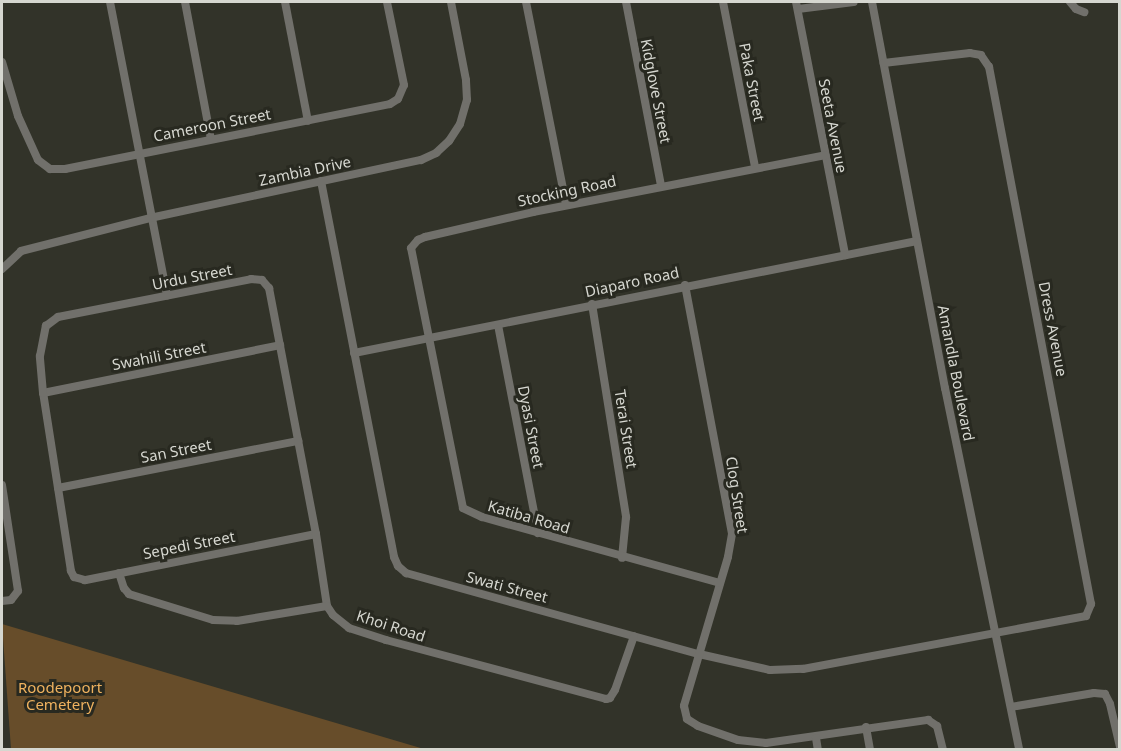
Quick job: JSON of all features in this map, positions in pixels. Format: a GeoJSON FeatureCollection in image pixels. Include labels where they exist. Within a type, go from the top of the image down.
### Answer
{"type":"FeatureCollection","features":[{"type":"Feature","properties":{"kind":"street"},"geometry":{"type":"LineString","coordinates":[[110,2],[150,219],[167,296]]}},
{"type":"Feature","properties":{"kind":"street"},"geometry":{"type":"LineString","coordinates":[[185,2],[211,139]]}},
{"type":"Feature","properties":{"kind":"street"},"geometry":{"type":"LineString","coordinates":[[296,2],[285,2],[308,121]]}},
{"type":"Feature","properties":{"kind":"street","name":"Cameroon Street"},"geometry":{"type":"LineString","coordinates":[[2,62],[18,116],[38,160],[43,165],[56,170],[65,169],[390,104],[402,93],[404,76],[387,2]]}},
{"type":"Feature","properties":{"kind":"street","name":"Zambia Drive"},"geometry":{"type":"LineString","coordinates":[[2,268],[21,251],[150,219],[421,160],[449,141],[460,124],[467,100],[466,80],[451,2]]}},
{"type":"Feature","properties":{"kind":"street"},"geometry":{"type":"LineString","coordinates":[[526,2],[566,204]]}},
{"type":"Feature","properties":{"kind":"street","name":"Kidglove Street"},"geometry":{"type":"LineString","coordinates":[[626,2],[661,185]]}},
{"type":"Feature","properties":{"kind":"street","name":"Paka Street"},"geometry":{"type":"LineString","coordinates":[[723,2],[754,167]]}},
{"type":"Feature","properties":{"kind":"street"},"geometry":{"type":"LineString","coordinates":[[797,5],[854,2]]}},
{"type":"Feature","properties":{"kind":"street","name":"Amandla Boulevard"},"geometry":{"type":"LineString","coordinates":[[873,2],[917,241],[1019,750]]}},
{"type":"Feature","properties":{"kind":"street"},"geometry":{"type":"LineString","coordinates":[[1070,2],[1076,9],[1084,12]]}},
{"type":"Feature","properties":{"kind":"street","name":"Seeta Avenue"},"geometry":{"type":"LineString","coordinates":[[797,5],[845,255]]}},
{"type":"Feature","properties":{"kind":"street","name":"Dress Avenue"},"geometry":{"type":"LineString","coordinates":[[884,63],[970,53],[981,55],[989,67],[1091,604],[1088,614],[1081,618],[996,632]]}},
{"type":"Feature","properties":{"kind":"street","name":"Stocking Road"},"geometry":{"type":"LineString","coordinates":[[429,339],[411,253],[414,243],[425,237],[566,204],[825,155]]}},
{"type":"Feature","properties":{"kind":"street","name":"Swati Street"},"geometry":{"type":"LineString","coordinates":[[321,181],[394,557],[401,569],[413,576],[750,667],[789,670],[996,632]]}},
{"type":"Feature","properties":{"kind":"street","name":"Diaparo Road"},"geometry":{"type":"LineString","coordinates":[[354,353],[685,285],[917,241]]}},
{"type":"Feature","properties":{"kind":"street","name":"Urdu Street"},"geometry":{"type":"LineString","coordinates":[[71,571],[43,393],[41,341],[46,326],[51,321],[167,296],[251,279],[262,280],[269,288],[316,534],[327,606]]}},
{"type":"Feature","properties":{"kind":"street","name":"Clog Street"},"geometry":{"type":"LineString","coordinates":[[685,285],[732,534],[684,706],[685,714],[691,723],[738,740],[766,743],[816,738]]}},
{"type":"Feature","properties":{"kind":"street","name":"Terai Street"},"geometry":{"type":"LineString","coordinates":[[592,304],[625,507],[626,537],[622,558]]}},
{"type":"Feature","properties":{"kind":"street","name":"Dyasi Street"},"geometry":{"type":"LineString","coordinates":[[498,325],[538,533]]}},
{"type":"Feature","properties":{"kind":"street","name":"Katiba Road"},"geometry":{"type":"LineString","coordinates":[[429,339],[463,507],[472,514],[622,558],[720,583]]}},
{"type":"Feature","properties":{"kind":"street","name":"Swahili Street"},"geometry":{"type":"LineString","coordinates":[[43,393],[280,345]]}},
{"type":"Feature","properties":{"kind":"street","name":"San Street"},"geometry":{"type":"LineString","coordinates":[[58,488],[298,441]]}},
{"type":"Feature","properties":{"kind":"street"},"geometry":{"type":"LineString","coordinates":[[2,485],[18,591],[11,600],[2,601]]}},
{"type":"Feature","properties":{"kind":"street","name":"Sepedi Street"},"geometry":{"type":"LineString","coordinates":[[71,571],[74,577],[85,580],[316,534]]}},
{"type":"Feature","properties":{"kind":"street"},"geometry":{"type":"LineString","coordinates":[[119,573],[129,594],[213,620],[237,621],[327,606]]}},
{"type":"Feature","properties":{"kind":"street","name":"Khoi Road"},"geometry":{"type":"LineString","coordinates":[[327,606],[340,621],[365,633],[606,699],[615,690],[634,636]]}},
{"type":"Feature","properties":{"kind":"street"},"geometry":{"type":"LineString","coordinates":[[1011,707],[1094,693],[1105,694],[1110,704],[1119,747]]}},
{"type":"Feature","properties":{"kind":"street"},"geometry":{"type":"LineString","coordinates":[[818,750],[816,738],[866,727],[932,720],[938,726],[943,750]]}},
{"type":"Feature","properties":{"kind":"street"},"geometry":{"type":"LineString","coordinates":[[866,727],[870,750]]}},
{"type":"Feature","properties":{"kind":"green space","name":"Roodepoort Cemetery"},"geometry":{"type":"Polygon","coordinates":[[[2,624],[424,749],[11,749],[2,624]]]}}]}
